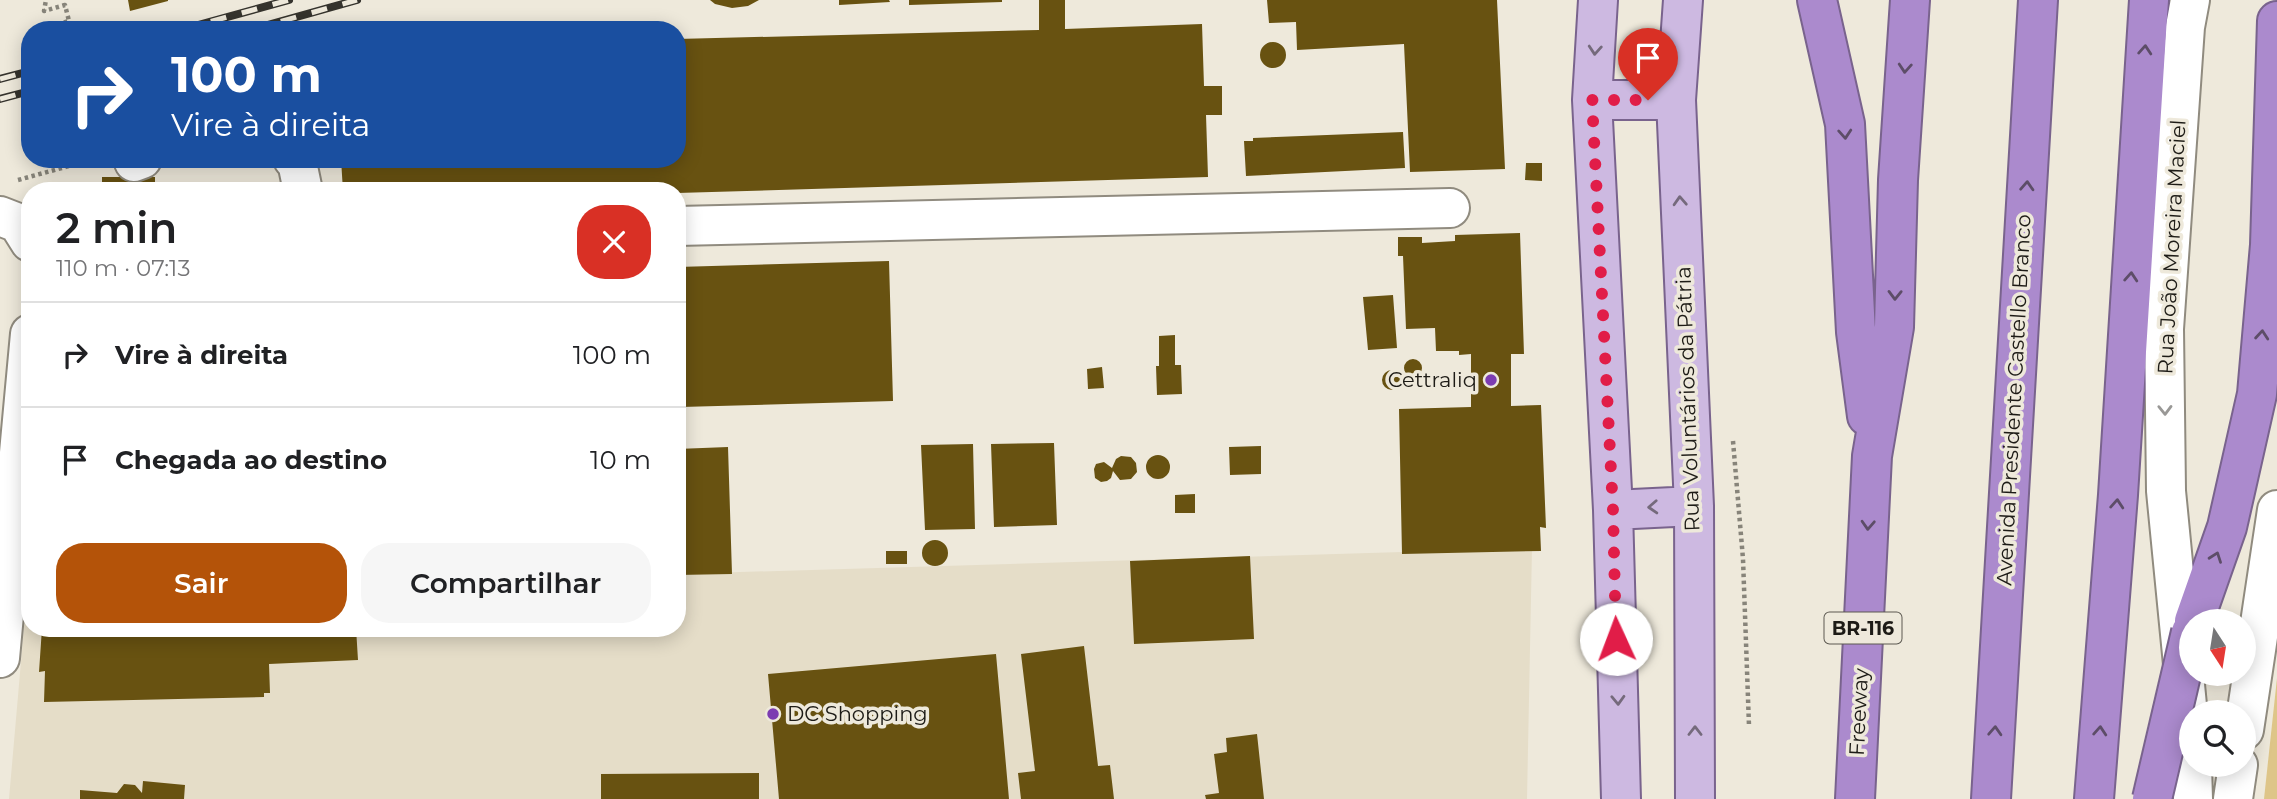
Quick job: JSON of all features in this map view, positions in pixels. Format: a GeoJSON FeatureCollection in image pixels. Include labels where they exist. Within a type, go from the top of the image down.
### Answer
{"type":"FeatureCollection","features":[{"type":"Feature","properties":{"kind":"highway"},"geometry":{"type":"LineString","coordinates":[[1872,456],[1894,327],[1898,180],[1910,0]]}},
{"type":"Feature","properties":{"kind":"highway","name":"Avenida Presidente Castello Branco"},"geometry":{"type":"LineString","coordinates":[[1991,799],[2038,0]]}},
{"type":"Feature","properties":{"kind":"highway"},"geometry":{"type":"LineString","coordinates":[[2094,799],[2118,495],[2148,0]]}},
{"type":"Feature","properties":{"kind":"highway"},"geometry":{"type":"LineString","coordinates":[[1820,10],[1845,124],[1856,331],[1872,456]]}},
{"type":"Feature","properties":{"kind":"highway"},"geometry":{"type":"LineString","coordinates":[[2198,609],[2227,527],[2257,394],[2270,245],[2277,20]]}},
{"type":"Feature","properties":{"kind":"highway","name":"Freeway"},"geometry":{"type":"LineString","coordinates":[[1855,799],[1872,456]]}},
{"type":"Feature","properties":{"kind":"highway"},"geometry":{"type":"LineString","coordinates":[[2152,799],[2179,683]]}},
{"type":"Feature","properties":{"kind":"main road"},"geometry":{"type":"LineString","coordinates":[[1598,0],[1592,100],[1613,510],[1621,799]]}},
{"type":"Feature","properties":{"kind":"main road","name":"Rua Voluntários da Pátria"},"geometry":{"type":"LineString","coordinates":[[1683,0],[1676,100],[1693,506],[1695,799]]}},
{"type":"Feature","properties":{"kind":"main road"},"geometry":{"type":"LineString","coordinates":[[1592,100],[1676,100]]}},
{"type":"Feature","properties":{"kind":"main road"},"geometry":{"type":"LineString","coordinates":[[1613,510],[1693,506]]}},
{"type":"Feature","properties":{"kind":"street","name":"Rua João Moreira Maciel"},"geometry":{"type":"LineString","coordinates":[[2186,700],[2166,491],[2164,329],[2185,27],[2190,0]]}},
{"type":"Feature","properties":{"kind":"street"},"geometry":{"type":"LineString","coordinates":[[686,226],[1450,208]]}},
{"type":"Feature","properties":{"kind":"street"},"geometry":{"type":"LineString","coordinates":[[0,658],[21,431]]}},
{"type":"Feature","properties":{"kind":"street"},"geometry":{"type":"LineString","coordinates":[[2248,700],[2277,510]]}},
{"type":"Feature","properties":{"kind":"street"},"geometry":{"type":"LineString","coordinates":[[2192,777],[2193,799]]}},
{"type":"Feature","properties":{"kind":"street"},"geometry":{"type":"LineString","coordinates":[[2233,799],[2236,777]]}},
{"type":"Feature","properties":{"kind":"path"},"geometry":{"type":"LineString","coordinates":[[46,0],[44,11],[65,5],[69,21]]}},
{"type":"Feature","properties":{"kind":"path"},"geometry":{"type":"LineString","coordinates":[[52,182],[67,168]]}},
{"type":"Feature","properties":{"kind":"shaded area","name":"DC Shopping"},"geometry":{"type":"Polygon","coordinates":[[[1532,548],[1527,799],[9,799],[23,637],[686,637],[686,574],[1532,548]]]}},
{"type":"Feature","properties":{"kind":"shaded area"},"geometry":{"type":"Polygon","coordinates":[[[2277,678],[2277,799],[2264,799],[2277,678]]]}},
{"type":"Feature","properties":{"kind":"building"},"geometry":{"type":"Polygon","coordinates":[[[128,0],[168,0],[168,1],[130,11],[128,0]]]}},
{"type":"Feature","properties":{"kind":"building"},"geometry":{"type":"Polygon","coordinates":[[[710,0],[759,0],[748,6],[732,8],[710,0]]]}},
{"type":"Feature","properties":{"kind":"building"},"geometry":{"type":"Polygon","coordinates":[[[839,0],[889,0],[890,2],[839,5],[839,0]]]}},
{"type":"Feature","properties":{"kind":"building"},"geometry":{"type":"Polygon","coordinates":[[[909,0],[1002,0],[1002,2],[909,5],[909,0]]]}},
{"type":"Feature","properties":{"kind":"building"},"geometry":{"type":"Polygon","coordinates":[[[1039,0],[1065,0],[1065,29],[1202,24],[1204,86],[1222,86],[1222,115],[1206,115],[1208,177],[686,193],[686,182],[342,182],[342,168],[686,168],[686,39],[1039,30],[1039,0]]]}},
{"type":"Feature","properties":{"kind":"building"},"geometry":{"type":"Polygon","coordinates":[[[1267,0],[1497,0],[1505,169],[1410,172],[1404,44],[1297,50],[1296,22],[1269,23],[1267,0]]]}},
{"type":"Feature","properties":{"kind":"building"},"geometry":{"type":"Polygon","coordinates":[[[1273,42],[1283,45],[1286,55],[1283,65],[1273,68],[1263,65],[1260,55],[1263,45],[1273,42]]]}},
{"type":"Feature","properties":{"kind":"building"},"geometry":{"type":"Polygon","coordinates":[[[1403,132],[1405,168],[1246,176],[1244,141],[1253,141],[1253,138],[1403,132]]]}},
{"type":"Feature","properties":{"kind":"building"},"geometry":{"type":"Polygon","coordinates":[[[1526,163],[1542,163],[1542,181],[1525,180],[1526,163]]]}},
{"type":"Feature","properties":{"kind":"building"},"geometry":{"type":"Polygon","coordinates":[[[102,177],[155,177],[155,182],[102,182],[102,177]]]}},
{"type":"Feature","properties":{"kind":"building","name":"Cettraliq"},"geometry":{"type":"Polygon","coordinates":[[[1520,233],[1524,354],[1511,354],[1511,406],[1541,405],[1546,528],[1540,527],[1541,551],[1402,554],[1399,409],[1471,407],[1471,354],[1436,351],[1435,328],[1406,329],[1403,256],[1398,256],[1398,237],[1422,237],[1422,243],[1455,241],[1455,235],[1520,233]]]}},
{"type":"Feature","properties":{"kind":"building"},"geometry":{"type":"Polygon","coordinates":[[[889,261],[893,401],[686,407],[686,267],[889,261]]]}},
{"type":"Feature","properties":{"kind":"building"},"geometry":{"type":"Polygon","coordinates":[[[1393,295],[1397,348],[1368,350],[1363,297],[1393,295]]]}},
{"type":"Feature","properties":{"kind":"building"},"geometry":{"type":"Polygon","coordinates":[[[1175,335],[1175,365],[1181,365],[1182,394],[1157,395],[1159,336],[1175,335]]]}},
{"type":"Feature","properties":{"kind":"building"},"geometry":{"type":"Polygon","coordinates":[[[1413,359],[1419,362],[1422,368],[1419,374],[1413,377],[1407,374],[1404,368],[1407,362],[1413,359]]]}},
{"type":"Feature","properties":{"kind":"building"},"geometry":{"type":"Polygon","coordinates":[[[1102,367],[1104,388],[1088,389],[1087,369],[1102,367]]]}},
{"type":"Feature","properties":{"kind":"building"},"geometry":{"type":"Polygon","coordinates":[[[1392,370],[1399,373],[1402,380],[1399,387],[1392,390],[1385,387],[1382,380],[1385,373],[1392,370]]]}},
{"type":"Feature","properties":{"kind":"building"},"geometry":{"type":"Polygon","coordinates":[[[1054,443],[1057,525],[994,527],[991,444],[1054,443]]]}},
{"type":"Feature","properties":{"kind":"building"},"geometry":{"type":"Polygon","coordinates":[[[973,444],[975,529],[925,530],[921,445],[973,444]]]}},
{"type":"Feature","properties":{"kind":"building"},"geometry":{"type":"Polygon","coordinates":[[[1261,446],[1261,474],[1230,475],[1229,447],[1261,446]]]}},
{"type":"Feature","properties":{"kind":"building"},"geometry":{"type":"Polygon","coordinates":[[[728,447],[732,574],[686,575],[686,449],[728,447]]]}},
{"type":"Feature","properties":{"kind":"building"},"geometry":{"type":"Polygon","coordinates":[[[1158,455],[1167,458],[1170,467],[1167,476],[1158,479],[1149,476],[1146,467],[1149,458],[1158,455]]]}},
{"type":"Feature","properties":{"kind":"building"},"geometry":{"type":"Polygon","coordinates":[[[1121,456],[1131,457],[1136,463],[1137,472],[1131,479],[1120,480],[1113,471],[1107,481],[1101,482],[1095,478],[1096,464],[1104,462],[1112,468],[1116,459],[1121,456]]]}},
{"type":"Feature","properties":{"kind":"building"},"geometry":{"type":"Polygon","coordinates":[[[1195,494],[1195,513],[1175,513],[1175,495],[1195,494]]]}},
{"type":"Feature","properties":{"kind":"building"},"geometry":{"type":"Polygon","coordinates":[[[935,540],[944,544],[948,553],[944,562],[935,566],[926,562],[922,553],[926,544],[935,540]]]}},
{"type":"Feature","properties":{"kind":"building"},"geometry":{"type":"Polygon","coordinates":[[[886,551],[907,551],[907,564],[886,564],[886,551]]]}},
{"type":"Feature","properties":{"kind":"building"},"geometry":{"type":"Polygon","coordinates":[[[1250,556],[1254,639],[1134,644],[1130,561],[1250,556]]]}},
{"type":"Feature","properties":{"kind":"building"},"geometry":{"type":"Polygon","coordinates":[[[41,637],[357,637],[358,660],[269,664],[270,693],[264,693],[264,697],[44,702],[45,671],[39,672],[41,637]]]}},
{"type":"Feature","properties":{"kind":"building"},"geometry":{"type":"Polygon","coordinates":[[[1084,646],[1098,766],[1110,765],[1114,799],[1021,799],[1018,773],[1035,771],[1021,654],[1084,646]]]}},
{"type":"Feature","properties":{"kind":"building"},"geometry":{"type":"Polygon","coordinates":[[[996,654],[1009,799],[779,799],[768,674],[996,654]]]}},
{"type":"Feature","properties":{"kind":"building"},"geometry":{"type":"Polygon","coordinates":[[[1257,734],[1264,799],[1206,799],[1205,795],[1219,793],[1214,754],[1227,752],[1226,738],[1257,734]]]}},
{"type":"Feature","properties":{"kind":"building"},"geometry":{"type":"Polygon","coordinates":[[[759,773],[759,799],[601,799],[601,774],[759,773]]]}},
{"type":"Feature","properties":{"kind":"building"},"geometry":{"type":"Polygon","coordinates":[[[143,781],[185,785],[184,799],[80,799],[80,790],[117,793],[124,784],[135,785],[142,793],[143,781]]]}},
{"type":"Feature","properties":{"kind":"railway"},"geometry":{"type":"LineString","coordinates":[[213,21],[289,0]]}},
{"type":"Feature","properties":{"kind":"railway"},"geometry":{"type":"LineString","coordinates":[[282,21],[357,0]]}},
{"type":"Feature","properties":{"kind":"railway"},"geometry":{"type":"LineString","coordinates":[[0,79],[21,73]]}},
{"type":"Feature","properties":{"kind":"railway"},"geometry":{"type":"LineString","coordinates":[[0,99],[21,93]]}},
{"type":"Feature","properties":{"kind":"place","name":"Cettraliq"},"geometry":{"type":"Point","coordinates":[1491,380]}},
{"type":"Feature","properties":{"kind":"place","name":"DC Shopping"},"geometry":{"type":"Point","coordinates":[773,714]}},
{"type":"Feature","properties":{"kind":"route"},"geometry":{"type":"LineString","coordinates":[[1616,639],[1613,510],[1592,100],[1648,100]]}}]}
